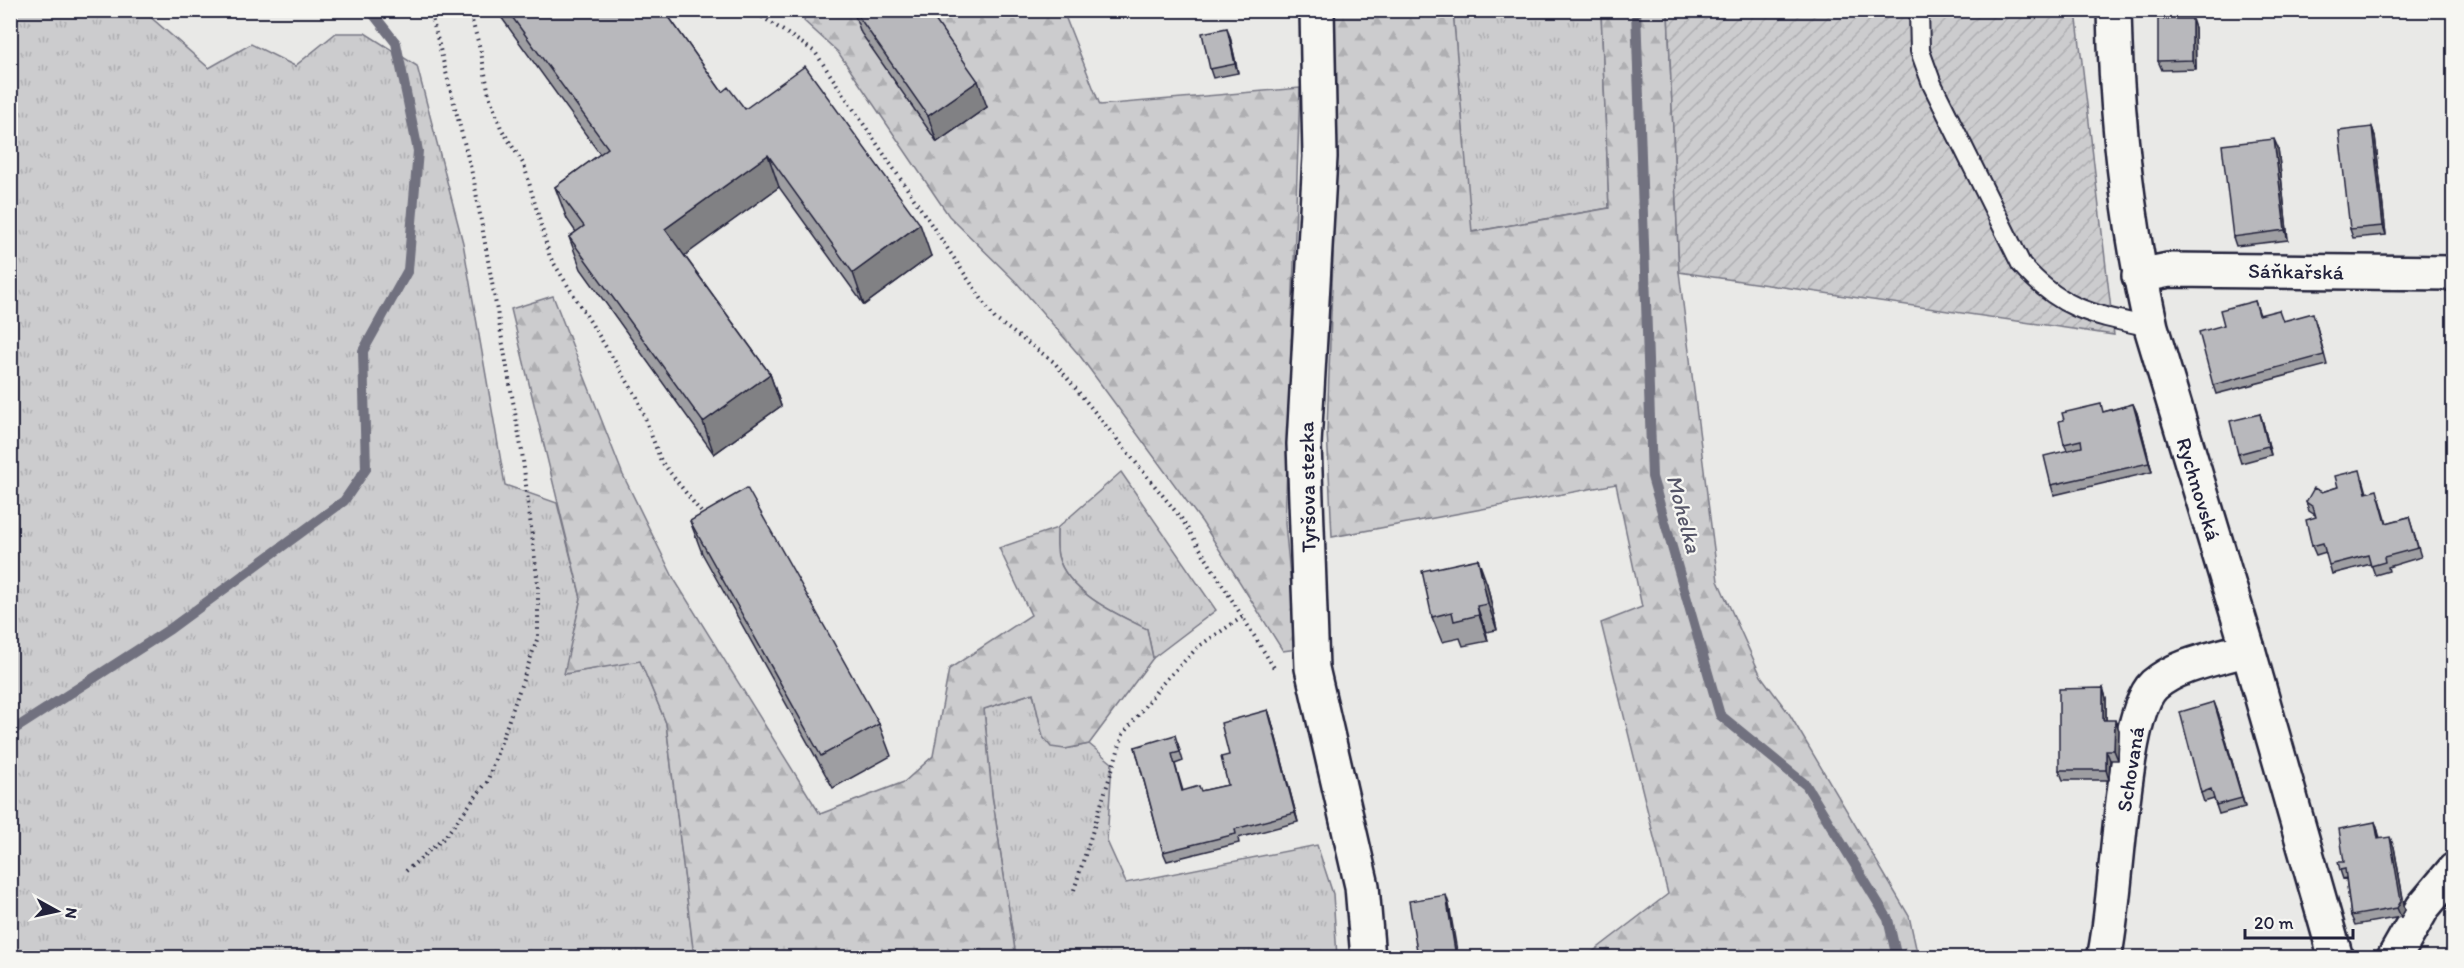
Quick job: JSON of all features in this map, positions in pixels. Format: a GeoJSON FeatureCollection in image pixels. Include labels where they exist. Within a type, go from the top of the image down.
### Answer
{"type":"FeatureCollection","features":[{"type":"Feature","properties":{"kind":"street","name":"Tyršova stezka"},"geometry":{"type":"LineString","coordinates":[[1317,10],[1320,157],[1304,444],[1312,668],[1362,886],[1368,957]]}},
{"type":"Feature","properties":{"kind":"street","name":"Rychnovská"},"geometry":{"type":"LineString","coordinates":[[2114,10],[2116,79],[2139,276],[2151,327],[2248,649],[2336,957]]}},
{"type":"Feature","properties":{"kind":"street","name":"Sáňkařská"},"geometry":{"type":"LineString","coordinates":[[2139,276],[2169,270],[2454,273]]}},
{"type":"Feature","properties":{"kind":"street","name":"Schovaná"},"geometry":{"type":"LineString","coordinates":[[2104,957],[2129,758],[2139,711],[2154,686],[2177,672],[2248,649]]}},
{"type":"Feature","properties":{"kind":"street"},"geometry":{"type":"LineString","coordinates":[[2394,957],[2423,907],[2454,870]]}},
{"type":"Feature","properties":{"kind":"lane"},"geometry":{"type":"LineString","coordinates":[[1919,10],[1920,51],[1932,84],[2021,264],[2037,282],[2072,307],[2090,314],[2151,327]]}},
{"type":"Feature","properties":{"kind":"path"},"geometry":{"type":"LineString","coordinates":[[406,871],[444,838],[487,782],[538,637],[538,585],[522,452],[474,181],[430,10]]}},
{"type":"Feature","properties":{"kind":"path"},"geometry":{"type":"LineString","coordinates":[[469,10],[481,52],[489,95],[501,128],[524,165],[550,257],[637,397],[661,461],[701,512]]}},
{"type":"Feature","properties":{"kind":"path"},"geometry":{"type":"LineString","coordinates":[[752,10],[815,52],[995,319],[1054,362],[1180,518],[1244,616],[1277,674]]}},
{"type":"Feature","properties":{"kind":"path"},"geometry":{"type":"LineString","coordinates":[[1074,890],[1123,735],[1161,685],[1199,645],[1244,616]]}},
{"type":"Feature","properties":{"kind":"green space"},"geometry":{"type":"Polygon","coordinates":[[[806,10],[1063,11],[1100,105],[1300,88],[1285,523],[1297,649],[1283,651],[1202,522],[1080,356],[1017,283],[949,216],[838,52],[804,21],[806,10]]]}},
{"type":"Feature","properties":{"kind":"green space"},"geometry":{"type":"Polygon","coordinates":[[[1940,10],[1941,14],[2076,11],[2114,335],[1679,272],[1668,11],[1940,10]]]}},
{"type":"Feature","properties":{"kind":"green space"},"geometry":{"type":"Polygon","coordinates":[[[10,11],[146,11],[209,68],[251,44],[295,66],[336,33],[365,33],[417,66],[463,243],[505,485],[557,503],[581,598],[565,674],[640,660],[666,723],[694,954],[689,958],[11,957],[10,11]]]}},
{"type":"Feature","properties":{"kind":"green space"},"geometry":{"type":"Polygon","coordinates":[[[1330,11],[1453,11],[1472,232],[1609,208],[1601,11],[1668,11],[1679,272],[1718,581],[1761,676],[1790,715],[1909,916],[1918,957],[1586,957],[1668,894],[1601,623],[1642,607],[1616,484],[1332,537],[1327,430],[1336,170],[1330,11]]]}},
{"type":"Feature","properties":{"kind":"green space"},"geometry":{"type":"Polygon","coordinates":[[[1453,11],[1601,11],[1609,208],[1471,232],[1453,11]]]}},
{"type":"Feature","properties":{"kind":"green space"},"geometry":{"type":"Polygon","coordinates":[[[553,296],[623,475],[674,579],[820,814],[904,782],[933,756],[949,669],[1031,615],[999,548],[1057,528],[1058,556],[1071,580],[1094,600],[1147,629],[1153,658],[1089,744],[1065,749],[1051,747],[1043,737],[1033,693],[984,709],[992,795],[1016,957],[694,957],[666,723],[640,661],[564,674],[581,598],[511,309],[553,296]]]}},
{"type":"Feature","properties":{"kind":"green space"},"geometry":{"type":"Polygon","coordinates":[[[1121,472],[1216,610],[1153,658],[1147,629],[1108,609],[1082,591],[1063,569],[1057,553],[1057,528],[1121,472]]]}},
{"type":"Feature","properties":{"kind":"green space"},"geometry":{"type":"Polygon","coordinates":[[[1033,693],[1043,736],[1065,749],[1089,744],[1112,763],[1107,841],[1126,883],[1317,845],[1333,894],[1337,957],[1016,957],[992,795],[984,709],[1033,693]]]}},
{"type":"Feature","properties":{"kind":"building"},"geometry":{"type":"Polygon","coordinates":[[[507,10],[664,10],[722,92],[728,87],[745,109],[805,66],[920,224],[853,273],[768,155],[665,229],[770,374],[703,422],[569,237],[584,226],[555,187],[608,148],[507,10]]]}},
{"type":"Feature","properties":{"kind":"building"},"geometry":{"type":"Polygon","coordinates":[[[854,10],[928,10],[978,81],[928,116],[854,10]]]}},
{"type":"Feature","properties":{"kind":"building"},"geometry":{"type":"Polygon","coordinates":[[[2158,19],[2192,19],[2192,60],[2158,61],[2158,19]]]}},
{"type":"Feature","properties":{"kind":"building"},"geometry":{"type":"Polygon","coordinates":[[[1227,28],[1235,64],[1210,69],[1202,33],[1227,28]]]}},
{"type":"Feature","properties":{"kind":"building"},"geometry":{"type":"Polygon","coordinates":[[[2372,127],[2383,226],[2350,229],[2339,131],[2372,127]]]}},
{"type":"Feature","properties":{"kind":"building"},"geometry":{"type":"Polygon","coordinates":[[[2274,139],[2285,230],[2233,237],[2222,145],[2274,139]]]}},
{"type":"Feature","properties":{"kind":"building"},"geometry":{"type":"Polygon","coordinates":[[[2255,301],[2259,315],[2279,310],[2283,321],[2313,313],[2324,355],[2213,385],[2199,332],[2224,325],[2220,310],[2255,301]]]}},
{"type":"Feature","properties":{"kind":"building"},"geometry":{"type":"Polygon","coordinates":[[[2101,404],[2103,412],[2133,404],[2149,463],[2051,485],[2044,456],[2082,447],[2081,440],[2064,444],[2059,421],[2064,420],[2062,413],[2101,404]]]}},
{"type":"Feature","properties":{"kind":"building"},"geometry":{"type":"Polygon","coordinates":[[[2260,414],[2268,446],[2238,454],[2230,421],[2260,414]]]}},
{"type":"Feature","properties":{"kind":"building"},"geometry":{"type":"Polygon","coordinates":[[[2360,470],[2366,493],[2377,490],[2386,523],[2409,517],[2418,548],[2384,557],[2385,562],[2371,566],[2368,555],[2329,565],[2323,543],[2312,546],[2306,520],[2316,517],[2313,507],[2306,502],[2314,488],[2322,492],[2338,487],[2335,476],[2360,470]]]}},
{"type":"Feature","properties":{"kind":"building"},"geometry":{"type":"Polygon","coordinates":[[[747,488],[879,724],[821,756],[690,521],[747,488]]]}},
{"type":"Feature","properties":{"kind":"building"},"geometry":{"type":"Polygon","coordinates":[[[1478,559],[1488,604],[1477,606],[1479,615],[1454,621],[1452,612],[1432,617],[1422,571],[1478,559]]]}},
{"type":"Feature","properties":{"kind":"building"},"geometry":{"type":"Polygon","coordinates":[[[2103,688],[2103,720],[2115,720],[2114,750],[2106,750],[2106,770],[2059,770],[2059,689],[2103,688]]]}},
{"type":"Feature","properties":{"kind":"building"},"geometry":{"type":"Polygon","coordinates":[[[2214,702],[2242,798],[2216,805],[2211,789],[2201,793],[2180,712],[2214,702]]]}},
{"type":"Feature","properties":{"kind":"building"},"geometry":{"type":"Polygon","coordinates":[[[1268,710],[1295,813],[1235,829],[1236,834],[1163,852],[1135,747],[1175,735],[1180,752],[1172,754],[1182,791],[1199,786],[1201,791],[1228,785],[1221,757],[1229,755],[1221,723],[1268,710]]]}},
{"type":"Feature","properties":{"kind":"building"},"geometry":{"type":"Polygon","coordinates":[[[2375,822],[2378,839],[2390,837],[2401,901],[2397,908],[2351,916],[2345,869],[2340,870],[2338,862],[2344,862],[2339,829],[2375,822]]]}},
{"type":"Feature","properties":{"kind":"building"},"geometry":{"type":"Polygon","coordinates":[[[1446,895],[1456,957],[1418,957],[1409,901],[1446,895]]]}},
{"type":"Feature","properties":{"kind":"waterway"},"geometry":{"type":"LineString","coordinates":[[10,732],[170,629],[344,501],[366,469],[363,351],[408,270],[418,151],[396,43],[370,10]]}},
{"type":"Feature","properties":{"kind":"waterway","name":"Mohelka"},"geometry":{"type":"LineString","coordinates":[[1636,10],[1652,477],[1720,715],[1806,785],[1888,919],[1897,958]]}}]}
